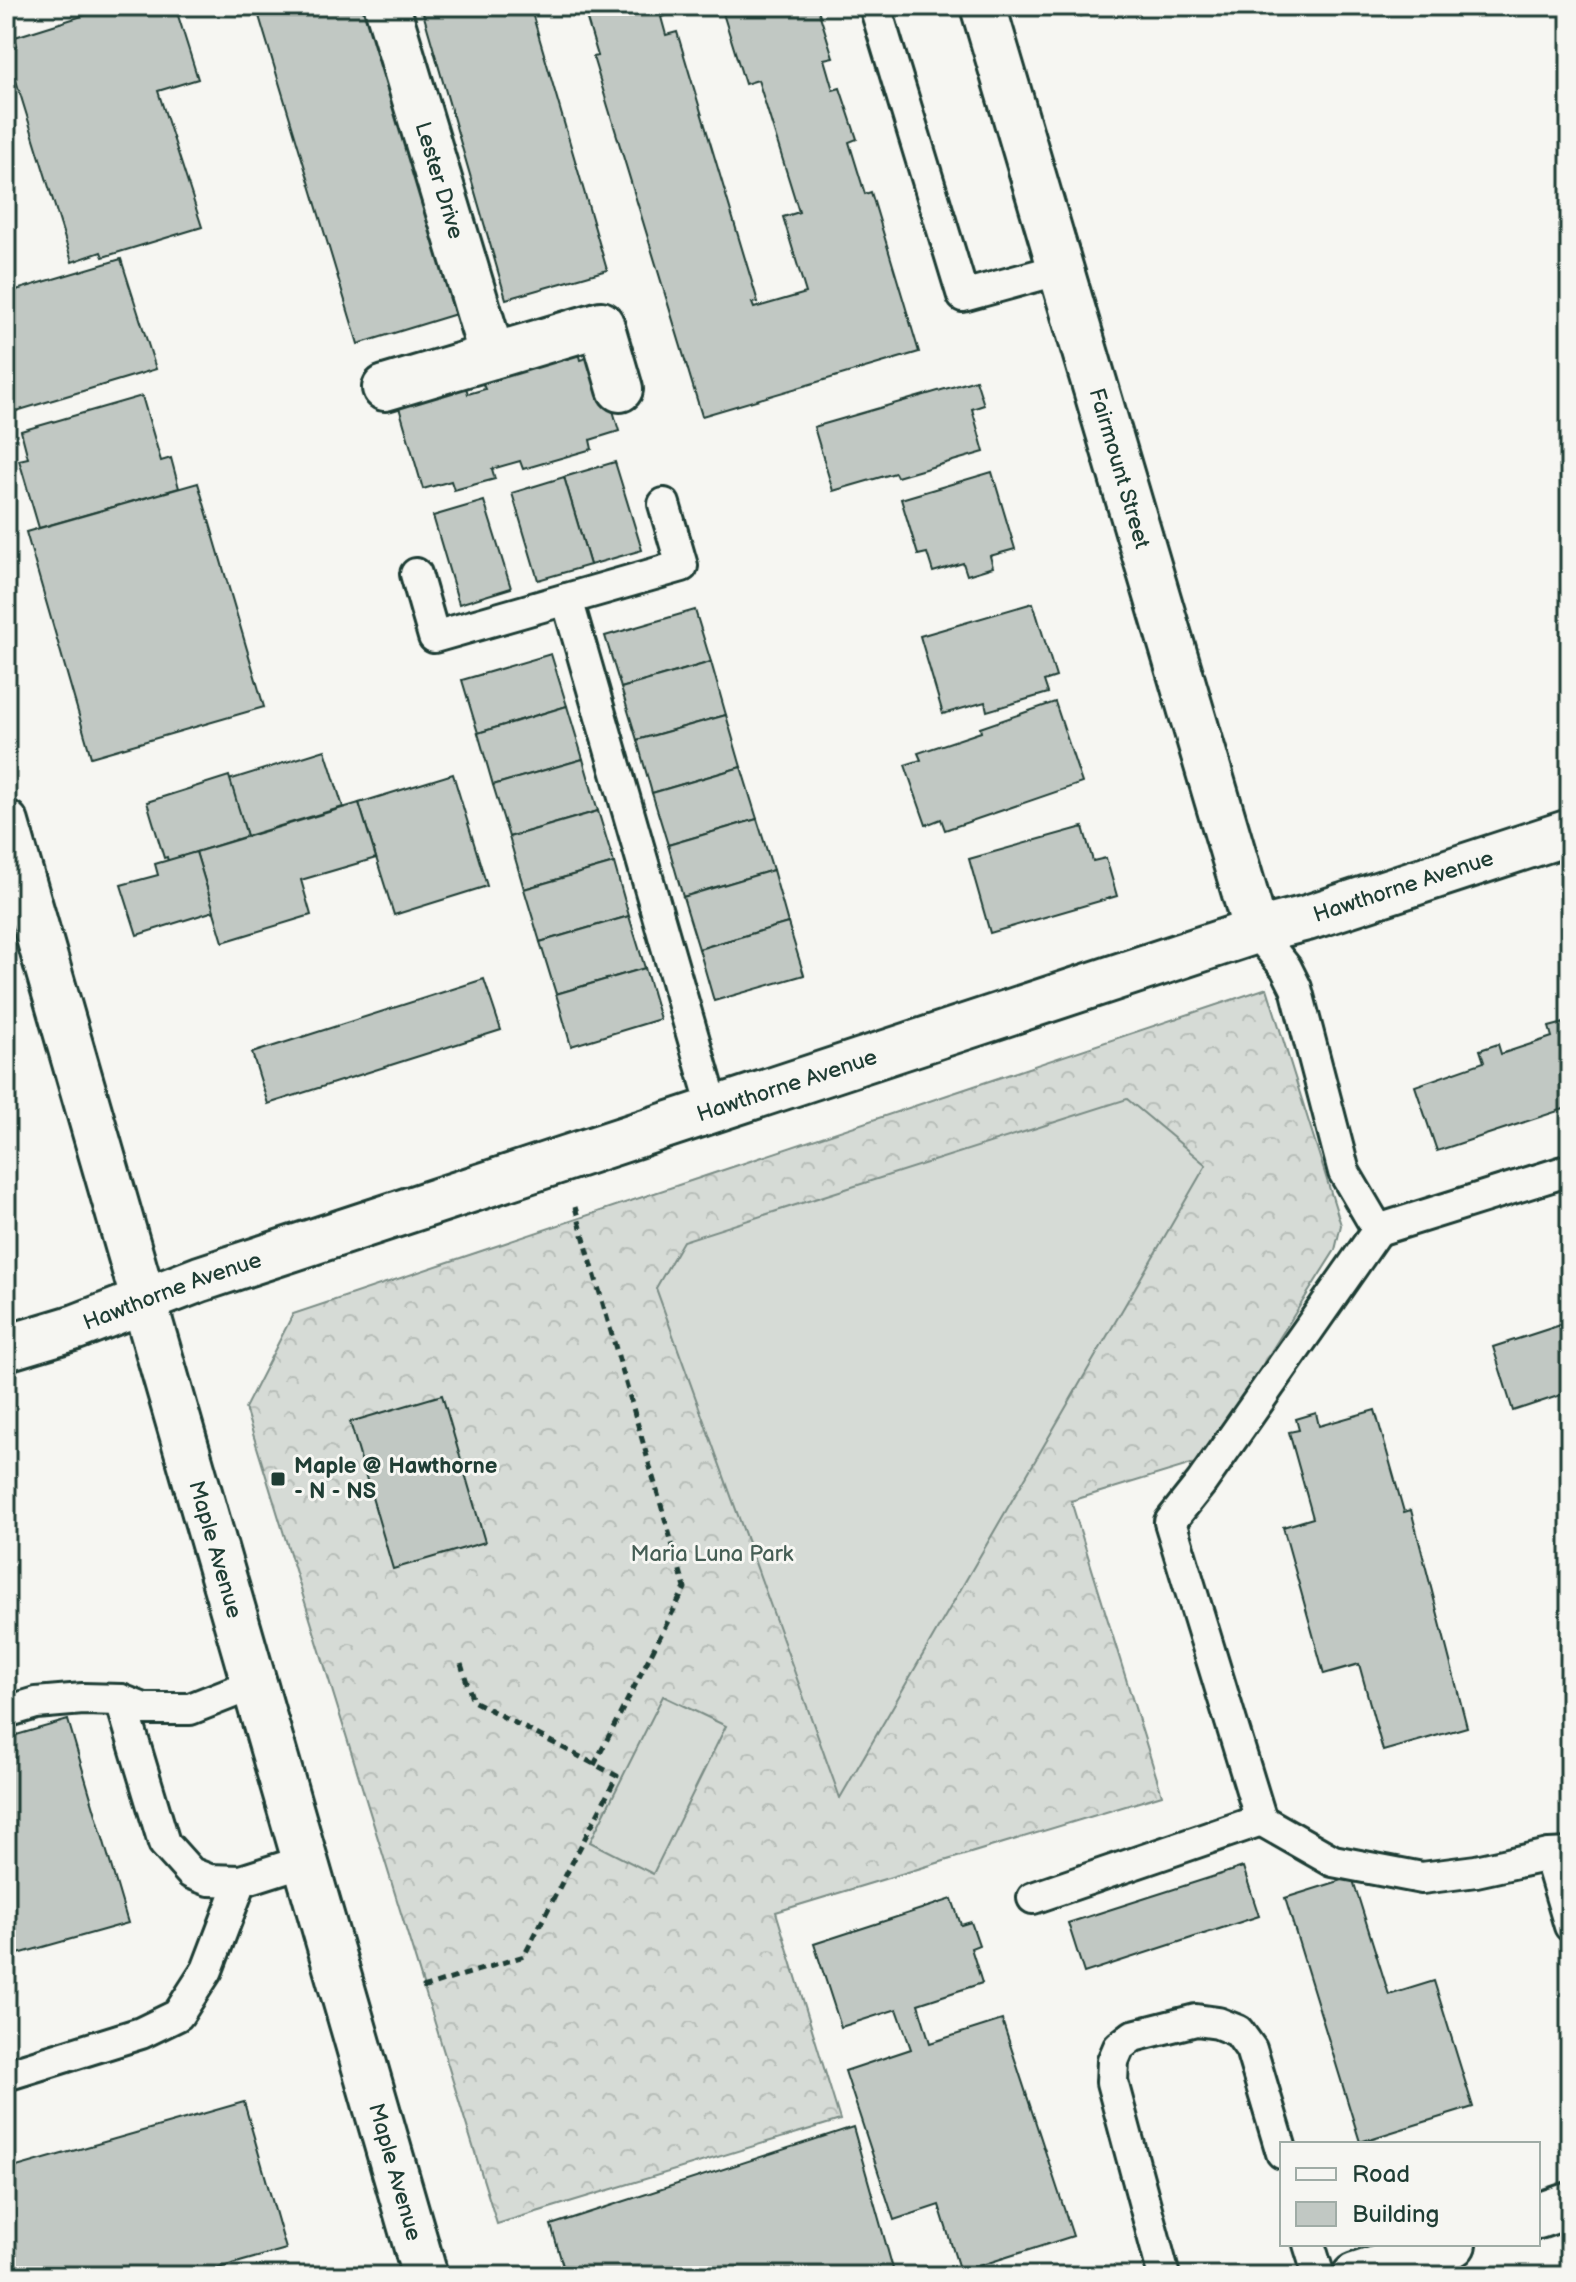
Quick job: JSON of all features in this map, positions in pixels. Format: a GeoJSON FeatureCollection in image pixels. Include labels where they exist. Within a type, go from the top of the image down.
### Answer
{"type":"FeatureCollection","features":[{"type":"Feature","properties":{"kind":"street","name":"Lester Drive"},"geometry":{"type":"LineString","coordinates":[[387,6],[492,356]]}},
{"type":"Feature","properties":{"kind":"street","name":"Fairmount Street"},"geometry":{"type":"LineString","coordinates":[[983,6],[1256,931]]}},
{"type":"Feature","properties":{"kind":"street"},"geometry":{"type":"LineString","coordinates":[[385,388],[601,324],[620,389]]}},
{"type":"Feature","properties":{"kind":"street","name":"Maple Avenue"},"geometry":{"type":"LineString","coordinates":[[7,828],[425,2276]]}},
{"type":"Feature","properties":{"kind":"street","name":"Hawthorne Avenue"},"geometry":{"type":"LineString","coordinates":[[6,1348],[76,1327],[200,1279],[1256,931],[1307,918],[1570,832]]}},
{"type":"Feature","properties":{"kind":"street"},"geometry":{"type":"LineString","coordinates":[[1540,2215],[1570,2205]]}},
{"type":"Feature","properties":{"kind":"street"},"geometry":{"type":"LineString","coordinates":[[1355,2276],[1447,2246]]}},
{"type":"Feature","properties":{"kind":"lane"},"geometry":{"type":"LineString","coordinates":[[875,6],[963,296],[1061,269]]}},
{"type":"Feature","properties":{"kind":"lane"},"geometry":{"type":"LineString","coordinates":[[416,574],[434,637],[682,566],[664,504]]}},
{"type":"Feature","properties":{"kind":"lane"},"geometry":{"type":"LineString","coordinates":[[567,599],[714,1110]]}},
{"type":"Feature","properties":{"kind":"lane"},"geometry":{"type":"LineString","coordinates":[[1256,931],[1286,968],[1296,988],[1344,1172],[1378,1230]]}},
{"type":"Feature","properties":{"kind":"lane"},"geometry":{"type":"LineString","coordinates":[[1570,1170],[1378,1230],[1210,1470],[1170,1522],[1261,1820],[1333,1861],[1422,1878],[1559,1855],[1570,1926]]}},
{"type":"Feature","properties":{"kind":"lane"},"geometry":{"type":"LineString","coordinates":[[6,1712],[36,1703],[83,1699],[121,1700],[144,1709],[190,1709],[256,1683]]}},
{"type":"Feature","properties":{"kind":"lane"},"geometry":{"type":"LineString","coordinates":[[121,1700],[164,1843],[191,1873],[209,1880],[241,1881],[304,1861]]}},
{"type":"Feature","properties":{"kind":"lane"},"geometry":{"type":"LineString","coordinates":[[1033,1898],[1261,1820]]}},
{"type":"Feature","properties":{"kind":"lane"},"geometry":{"type":"LineString","coordinates":[[6,2075],[141,2033],[178,2015],[207,1970],[241,1881]]}},
{"type":"Feature","properties":{"kind":"lane"},"geometry":{"type":"LineString","coordinates":[[1164,2276],[1112,2082],[1113,2061],[1119,2047],[1133,2036],[1196,2020],[1218,2023],[1238,2031],[1251,2049],[1280,2146]]}},
{"type":"Feature","properties":{"kind":"lane"},"geometry":{"type":"LineString","coordinates":[[1310,2246],[1319,2276]]}},
{"type":"Feature","properties":{"kind":"path"},"geometry":{"type":"LineString","coordinates":[[575,1206],[685,1588],[594,1765]]}},
{"type":"Feature","properties":{"kind":"path"},"geometry":{"type":"LineString","coordinates":[[422,1988],[524,1956],[617,1776],[473,1701],[461,1664]]}},
{"type":"Feature","properties":{"kind":"green space","name":"Maria Luna Park"},"geometry":{"type":"Polygon","coordinates":[[[1267,988],[1341,1225],[1335,1250],[1202,1461],[1071,1501],[1162,1795],[776,1912],[840,2120],[497,2224],[245,1408],[293,1314],[1267,988]]]}},
{"type":"Feature","properties":{"kind":"green space"},"geometry":{"type":"Polygon","coordinates":[[[1127,1099],[1206,1165],[840,1798],[656,1288],[683,1241],[1127,1099]]]}},
{"type":"Feature","properties":{"kind":"green space"},"geometry":{"type":"Polygon","coordinates":[[[663,1696],[726,1726],[653,1874],[590,1842],[663,1696]]]}},
{"type":"Feature","properties":{"kind":"building"},"geometry":{"type":"Polygon","coordinates":[[[114,6],[175,6],[198,79],[158,91],[202,227],[103,257],[101,252],[72,262],[6,48],[17,45],[15,37],[114,6]]]}},
{"type":"Feature","properties":{"kind":"building"},"geometry":{"type":"Polygon","coordinates":[[[256,6],[363,6],[456,314],[358,344],[256,6]]]}},
{"type":"Feature","properties":{"kind":"building"},"geometry":{"type":"Polygon","coordinates":[[[421,6],[530,6],[607,270],[506,299],[421,6]]]}},
{"type":"Feature","properties":{"kind":"building"},"geometry":{"type":"Polygon","coordinates":[[[583,6],[696,6],[661,17],[666,35],[677,32],[758,302],[752,303],[754,308],[806,293],[783,217],[799,212],[758,80],[745,84],[722,10],[728,6],[817,6],[833,57],[824,59],[833,90],[840,88],[857,139],[849,142],[865,194],[871,192],[919,352],[702,416],[593,57],[598,56],[583,6]]]}},
{"type":"Feature","properties":{"kind":"building"},"geometry":{"type":"Polygon","coordinates":[[[1078,6],[1111,6],[1081,16],[1078,6]]]}},
{"type":"Feature","properties":{"kind":"building"},"geometry":{"type":"Polygon","coordinates":[[[121,259],[156,369],[13,412],[6,389],[6,293],[121,259]]]}},
{"type":"Feature","properties":{"kind":"building"},"geometry":{"type":"Polygon","coordinates":[[[578,352],[580,360],[597,355],[619,431],[590,440],[592,449],[523,469],[520,461],[492,469],[495,479],[454,490],[451,481],[423,489],[398,404],[465,384],[468,394],[485,389],[481,380],[578,352]]]}},
{"type":"Feature","properties":{"kind":"building"},"geometry":{"type":"Polygon","coordinates":[[[976,380],[984,405],[972,409],[984,452],[897,477],[895,473],[833,491],[814,427],[976,380]]]}},
{"type":"Feature","properties":{"kind":"building"},"geometry":{"type":"Polygon","coordinates":[[[142,396],[161,461],[171,458],[179,488],[39,528],[19,460],[28,458],[21,431],[142,396]]]}},
{"type":"Feature","properties":{"kind":"building"},"geometry":{"type":"Polygon","coordinates":[[[615,462],[642,550],[590,565],[564,477],[615,462]]]}},
{"type":"Feature","properties":{"kind":"building"},"geometry":{"type":"Polygon","coordinates":[[[992,472],[1015,549],[990,556],[993,567],[967,575],[963,563],[933,572],[927,553],[918,555],[901,499],[992,472]]]}},
{"type":"Feature","properties":{"kind":"building"},"geometry":{"type":"Polygon","coordinates":[[[564,477],[590,565],[538,580],[512,493],[564,477]]]}},
{"type":"Feature","properties":{"kind":"building"},"geometry":{"type":"Polygon","coordinates":[[[198,483],[264,707],[91,757],[26,532],[198,483]]]}},
{"type":"Feature","properties":{"kind":"building"},"geometry":{"type":"Polygon","coordinates":[[[484,501],[511,588],[459,604],[433,516],[484,501]]]}},
{"type":"Feature","properties":{"kind":"building"},"geometry":{"type":"Polygon","coordinates":[[[1033,603],[1056,677],[1044,681],[1048,693],[987,711],[985,702],[943,714],[920,636],[1033,603]]]}},
{"type":"Feature","properties":{"kind":"building"},"geometry":{"type":"Polygon","coordinates":[[[695,610],[711,662],[621,688],[605,636],[695,610]]]}},
{"type":"Feature","properties":{"kind":"building"},"geometry":{"type":"Polygon","coordinates":[[[551,654],[567,706],[478,733],[462,680],[551,654]]]}},
{"type":"Feature","properties":{"kind":"building"},"geometry":{"type":"Polygon","coordinates":[[[711,662],[726,715],[637,740],[621,688],[711,662]]]}},
{"type":"Feature","properties":{"kind":"building"},"geometry":{"type":"Polygon","coordinates":[[[1055,702],[1082,783],[945,830],[941,819],[926,825],[905,765],[921,760],[918,753],[1055,702]]]}},
{"type":"Feature","properties":{"kind":"building"},"geometry":{"type":"Polygon","coordinates":[[[567,706],[583,759],[493,785],[478,733],[567,706]]]}},
{"type":"Feature","properties":{"kind":"building"},"geometry":{"type":"Polygon","coordinates":[[[726,715],[741,767],[652,793],[637,740],[726,715]]]}},
{"type":"Feature","properties":{"kind":"building"},"geometry":{"type":"Polygon","coordinates":[[[325,750],[343,807],[247,836],[229,780],[325,750]]]}},
{"type":"Feature","properties":{"kind":"building"},"geometry":{"type":"Polygon","coordinates":[[[583,759],[598,811],[509,837],[493,785],[583,759]]]}},
{"type":"Feature","properties":{"kind":"building"},"geometry":{"type":"Polygon","coordinates":[[[741,767],[757,819],[668,845],[652,793],[741,767]]]}},
{"type":"Feature","properties":{"kind":"building"},"geometry":{"type":"Polygon","coordinates":[[[453,774],[487,886],[394,915],[359,803],[453,774]]]}},
{"type":"Feature","properties":{"kind":"building"},"geometry":{"type":"Polygon","coordinates":[[[229,776],[247,836],[168,861],[167,857],[164,858],[147,802],[229,776]]]}},
{"type":"Feature","properties":{"kind":"building"},"geometry":{"type":"Polygon","coordinates":[[[359,803],[376,858],[301,880],[311,915],[223,942],[196,852],[359,803]]]}},
{"type":"Feature","properties":{"kind":"building"},"geometry":{"type":"Polygon","coordinates":[[[598,811],[614,863],[524,889],[509,837],[598,811]]]}},
{"type":"Feature","properties":{"kind":"building"},"geometry":{"type":"Polygon","coordinates":[[[757,819],[773,870],[683,897],[668,845],[757,819]]]}},
{"type":"Feature","properties":{"kind":"building"},"geometry":{"type":"Polygon","coordinates":[[[1083,827],[1093,861],[1106,858],[1117,896],[990,933],[969,859],[1083,827]]]}},
{"type":"Feature","properties":{"kind":"building"},"geometry":{"type":"Polygon","coordinates":[[[196,852],[214,911],[137,935],[121,885],[158,875],[155,864],[196,852]]]}},
{"type":"Feature","properties":{"kind":"building"},"geometry":{"type":"Polygon","coordinates":[[[614,863],[629,916],[540,942],[524,889],[614,863]]]}},
{"type":"Feature","properties":{"kind":"building"},"geometry":{"type":"Polygon","coordinates":[[[773,870],[788,923],[699,949],[683,897],[773,870]]]}},
{"type":"Feature","properties":{"kind":"building"},"geometry":{"type":"Polygon","coordinates":[[[629,916],[645,968],[556,994],[540,942],[629,916]]]}},
{"type":"Feature","properties":{"kind":"building"},"geometry":{"type":"Polygon","coordinates":[[[788,923],[804,975],[714,1001],[699,949],[788,923]]]}},
{"type":"Feature","properties":{"kind":"building"},"geometry":{"type":"Polygon","coordinates":[[[645,968],[660,1019],[571,1046],[556,994],[645,968]]]}},
{"type":"Feature","properties":{"kind":"building"},"geometry":{"type":"Polygon","coordinates":[[[484,979],[501,1030],[268,1104],[252,1053],[484,979]]]}},
{"type":"Feature","properties":{"kind":"building"},"geometry":{"type":"Polygon","coordinates":[[[1568,1022],[1570,1107],[1437,1151],[1415,1086],[1484,1062],[1480,1050],[1498,1044],[1501,1054],[1552,1037],[1549,1027],[1568,1022]]]}},
{"type":"Feature","properties":{"kind":"building"},"geometry":{"type":"Polygon","coordinates":[[[1570,1322],[1570,1392],[1513,1411],[1493,1347],[1570,1322]]]}},
{"type":"Feature","properties":{"kind":"building"},"geometry":{"type":"Polygon","coordinates":[[[442,1395],[485,1542],[393,1569],[350,1422],[442,1395]]]}},
{"type":"Feature","properties":{"kind":"building"},"geometry":{"type":"Polygon","coordinates":[[[1375,1410],[1404,1512],[1411,1510],[1467,1727],[1383,1751],[1359,1664],[1324,1674],[1283,1527],[1313,1518],[1289,1432],[1299,1430],[1296,1419],[1316,1413],[1319,1426],[1375,1410]]]}},
{"type":"Feature","properties":{"kind":"building"},"geometry":{"type":"Polygon","coordinates":[[[68,1720],[128,1923],[11,1956],[6,1941],[6,1738],[68,1720]]]}},
{"type":"Feature","properties":{"kind":"building"},"geometry":{"type":"Polygon","coordinates":[[[1243,1867],[1259,1916],[1084,1973],[1068,1923],[1243,1867]]]}},
{"type":"Feature","properties":{"kind":"building"},"geometry":{"type":"Polygon","coordinates":[[[1352,1877],[1389,1995],[1434,1981],[1473,2107],[1360,2142],[1285,1898],[1352,1877]]]}},
{"type":"Feature","properties":{"kind":"building"},"geometry":{"type":"Polygon","coordinates":[[[952,1899],[961,1925],[971,1922],[979,1945],[971,1948],[982,1983],[918,2004],[930,2043],[1002,2020],[1073,2236],[960,2272],[939,2205],[894,2220],[845,2071],[911,2049],[897,2009],[841,2027],[814,1944],[952,1899]]]}},
{"type":"Feature","properties":{"kind":"building"},"geometry":{"type":"Polygon","coordinates":[[[244,2102],[286,2249],[190,2276],[6,2276],[6,2170],[244,2102]]]}},
{"type":"Feature","properties":{"kind":"building"},"geometry":{"type":"Polygon","coordinates":[[[853,2127],[895,2276],[566,2276],[551,2225],[853,2127]]]}},
{"type":"Feature","properties":{"kind":"place","name":"Maple @ Hawthorne - N - NS"},"geometry":{"type":"Point","coordinates":[278,1479]}}]}
